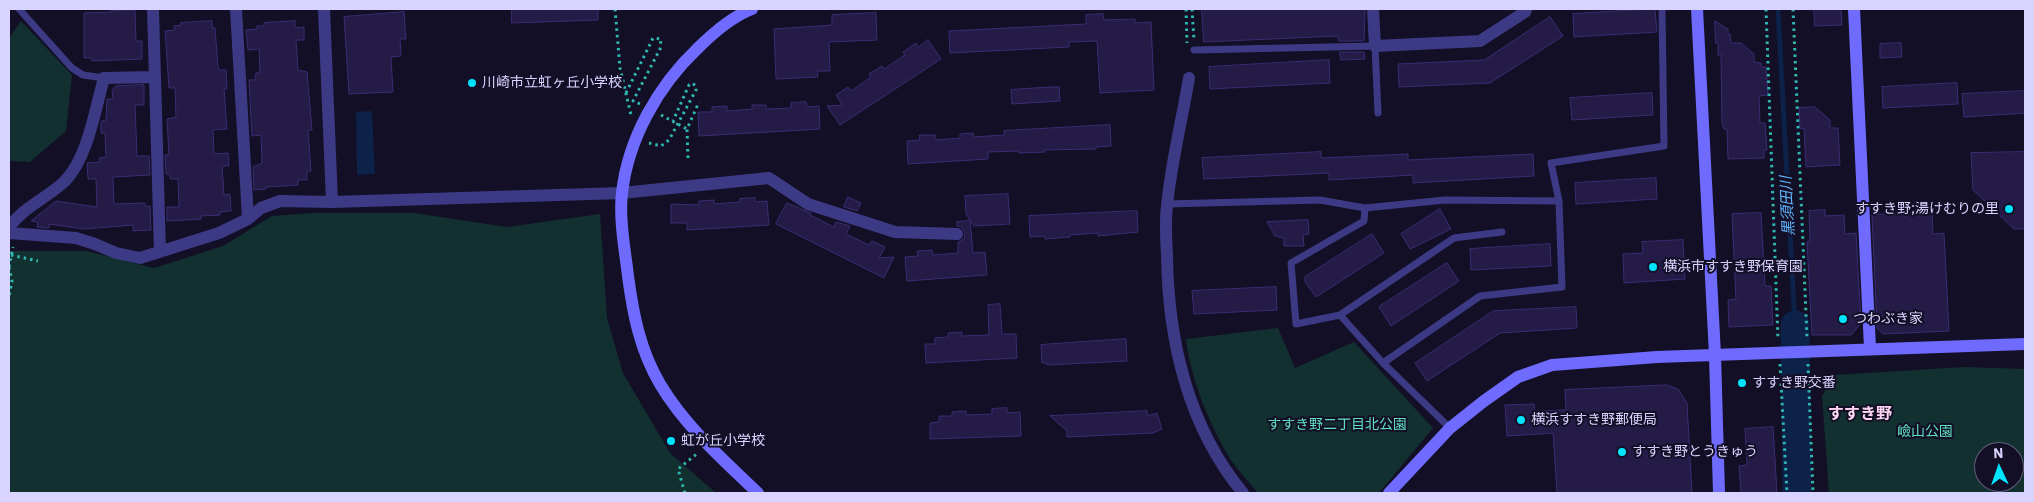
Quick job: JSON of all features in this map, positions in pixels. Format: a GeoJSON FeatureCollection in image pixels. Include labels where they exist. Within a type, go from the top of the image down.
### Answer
{"type":"FeatureCollection","features":[{"type":"Feature","properties":{"kind":"street"},"geometry":{"type":"LineString","coordinates":[[153,9],[160,252]]}},
{"type":"Feature","properties":{"kind":"street"},"geometry":{"type":"LineString","coordinates":[[236,9],[248,219]]}},
{"type":"Feature","properties":{"kind":"street"},"geometry":{"type":"LineString","coordinates":[[324,9],[332,202]]}},
{"type":"Feature","properties":{"kind":"street"},"geometry":{"type":"LineString","coordinates":[[1373,9],[1375,46],[1480,41],[1525,12],[1526,9]]}},
{"type":"Feature","properties":{"kind":"street"},"geometry":{"type":"LineString","coordinates":[[1698,9],[1715,355],[1718,493]]}},
{"type":"Feature","properties":{"kind":"street"},"geometry":{"type":"LineString","coordinates":[[1854,9],[1870,348]]}},
{"type":"Feature","properties":{"kind":"street"},"geometry":{"type":"LineString","coordinates":[[748,10],[712,34],[676,69],[650,109],[636,137],[622,193],[623,230],[631,308],[639,335],[660,384],[696,433],[758,493]]}},
{"type":"Feature","properties":{"kind":"street"},"geometry":{"type":"LineString","coordinates":[[155,77],[104,78],[77,166],[64,182],[18,215],[11,231],[76,238],[116,253],[140,258],[219,233],[248,219],[262,208],[280,201],[332,202],[622,193],[769,178],[808,204],[895,232],[957,234]]}},
{"type":"Feature","properties":{"kind":"street"},"geometry":{"type":"LineString","coordinates":[[1189,78],[1167,204],[1167,296],[1179,366],[1193,408],[1212,445],[1243,493]]}},
{"type":"Feature","properties":{"kind":"street"},"geometry":{"type":"LineString","coordinates":[[1389,493],[1450,428],[1518,377],[1552,365],[1587,361],[1870,348],[2025,344]]}},
{"type":"Feature","properties":{"kind":"lane"},"geometry":{"type":"LineString","coordinates":[[19,9],[72,68],[83,75],[104,78]]}},
{"type":"Feature","properties":{"kind":"lane"},"geometry":{"type":"LineString","coordinates":[[1382,363],[1480,296],[1562,287],[1559,201],[1551,163],[1664,146],[1662,9]]}},
{"type":"Feature","properties":{"kind":"lane"},"geometry":{"type":"LineString","coordinates":[[1194,50],[1375,46],[1378,114]]}},
{"type":"Feature","properties":{"kind":"lane"},"geometry":{"type":"LineString","coordinates":[[1167,204],[1320,200],[1365,208],[1445,200],[1559,201]]}},
{"type":"Feature","properties":{"kind":"lane"},"geometry":{"type":"LineString","coordinates":[[1365,208],[1364,221],[1291,263],[1296,324],[1340,315],[1454,238],[1502,232]]}},
{"type":"Feature","properties":{"kind":"lane"},"geometry":{"type":"LineString","coordinates":[[1340,315],[1382,363],[1450,428]]}},
{"type":"Feature","properties":{"kind":"path"},"geometry":{"type":"LineString","coordinates":[[615,9],[620,68],[636,137],[662,146],[669,140],[696,90],[696,86],[692,83],[689,85],[673,121]]}},
{"type":"Feature","properties":{"kind":"path"},"geometry":{"type":"LineString","coordinates":[[1186,9],[1187,35]]}},
{"type":"Feature","properties":{"kind":"path"},"geometry":{"type":"LineString","coordinates":[[1766,9],[1787,493]]}},
{"type":"Feature","properties":{"kind":"path"},"geometry":{"type":"LineString","coordinates":[[1793,9],[1813,493]]}},
{"type":"Feature","properties":{"kind":"path"},"geometry":{"type":"LineString","coordinates":[[626,93],[633,81]]}},
{"type":"Feature","properties":{"kind":"path"},"geometry":{"type":"LineString","coordinates":[[688,158],[687,129],[699,102]]}},
{"type":"Feature","properties":{"kind":"path"},"geometry":{"type":"LineString","coordinates":[[9,297],[12,281],[9,267],[11,231]]}},
{"type":"Feature","properties":{"kind":"path"},"geometry":{"type":"LineString","coordinates":[[11,256],[38,261]]}},
{"type":"Feature","properties":{"kind":"path"},"geometry":{"type":"LineString","coordinates":[[685,493],[678,469],[708,445]]}},
{"type":"Feature","properties":{"kind":"green space"},"geometry":{"type":"Polygon","coordinates":[[[21,21],[72,75],[66,131],[30,162],[9,161],[9,39],[21,21]]]}},
{"type":"Feature","properties":{"kind":"green space"},"geometry":{"type":"Polygon","coordinates":[[[313,213],[414,213],[507,227],[600,214],[607,318],[623,373],[670,453],[716,493],[9,493],[9,251],[87,251],[154,268],[223,246],[272,216],[313,213]]]}},
{"type":"Feature","properties":{"kind":"green space","name":"すすき野二丁目北公園"},"geometry":{"type":"Polygon","coordinates":[[[1278,328],[1295,368],[1354,342],[1433,428],[1379,493],[1258,493],[1231,460],[1215,432],[1202,401],[1192,370],[1186,339],[1278,328]]]}},
{"type":"Feature","properties":{"kind":"green space","name":"嶮山公園"},"geometry":{"type":"Polygon","coordinates":[[[1964,367],[2025,369],[2025,493],[1829,493],[1822,396],[1835,375],[1964,367]]]}},
{"type":"Feature","properties":{"kind":"water"},"geometry":{"type":"Polygon","coordinates":[[[372,111],[375,174],[357,175],[356,112],[372,111]]]}},
{"type":"Feature","properties":{"kind":"building"},"geometry":{"type":"Polygon","coordinates":[[[512,9],[598,9],[598,20],[512,23],[512,9]]]}},
{"type":"Feature","properties":{"kind":"building"},"geometry":{"type":"Polygon","coordinates":[[[1202,9],[1365,9],[1364,41],[1339,41],[1338,36],[1204,42],[1202,9]]]}},
{"type":"Feature","properties":{"kind":"building"},"geometry":{"type":"Polygon","coordinates":[[[1655,9],[1657,32],[1574,37],[1573,14],[1655,9]]]}},
{"type":"Feature","properties":{"kind":"building"},"geometry":{"type":"Polygon","coordinates":[[[1814,9],[1841,9],[1842,25],[1815,26],[1814,9]]]}},
{"type":"Feature","properties":{"kind":"building"},"geometry":{"type":"Polygon","coordinates":[[[112,10],[135,10],[136,41],[142,41],[142,59],[92,61],[92,58],[84,58],[84,13],[112,12],[112,10]]]}},
{"type":"Feature","properties":{"kind":"building"},"geometry":{"type":"Polygon","coordinates":[[[404,12],[406,39],[400,39],[401,56],[391,57],[393,92],[349,94],[344,17],[404,12]]]}},
{"type":"Feature","properties":{"kind":"building"},"geometry":{"type":"Polygon","coordinates":[[[876,13],[877,40],[829,42],[830,71],[817,71],[818,77],[776,79],[774,29],[832,25],[832,15],[876,13]]]}},
{"type":"Feature","properties":{"kind":"building"},"geometry":{"type":"Polygon","coordinates":[[[1103,14],[1104,20],[1135,19],[1135,23],[1151,22],[1154,90],[1100,93],[1097,41],[1069,42],[1069,47],[950,53],[949,31],[1086,24],[1086,15],[1103,14]]]}},
{"type":"Feature","properties":{"kind":"building"},"geometry":{"type":"Polygon","coordinates":[[[1550,17],[1563,36],[1490,83],[1399,87],[1398,64],[1484,60],[1550,17]]]}},
{"type":"Feature","properties":{"kind":"building"},"geometry":{"type":"Polygon","coordinates":[[[212,21],[212,28],[215,28],[218,67],[219,70],[226,70],[227,89],[224,89],[227,129],[213,130],[214,154],[228,153],[229,166],[222,166],[224,195],[230,194],[231,211],[220,212],[220,215],[201,216],[201,219],[167,221],[167,207],[179,207],[178,179],[170,179],[170,174],[166,174],[165,155],[169,155],[167,119],[176,117],[175,88],[169,88],[165,31],[175,30],[174,26],[181,25],[181,23],[212,21]]]}},
{"type":"Feature","properties":{"kind":"building"},"geometry":{"type":"Polygon","coordinates":[[[295,21],[295,28],[304,27],[304,40],[296,40],[298,70],[307,72],[312,130],[308,130],[311,171],[307,171],[307,180],[298,180],[298,185],[266,187],[266,189],[254,190],[253,167],[262,163],[261,135],[252,136],[249,80],[255,80],[256,73],[260,73],[259,49],[248,50],[246,30],[257,29],[257,26],[264,26],[264,23],[295,21]]]}},
{"type":"Feature","properties":{"kind":"building"},"geometry":{"type":"Polygon","coordinates":[[[1715,21],[1728,29],[1731,43],[1741,43],[1754,54],[1754,62],[1761,63],[1761,67],[1766,67],[1768,95],[1759,96],[1760,123],[1765,123],[1767,150],[1764,150],[1764,158],[1728,159],[1727,129],[1724,129],[1722,123],[1721,55],[1718,55],[1715,21]]]}},
{"type":"Feature","properties":{"kind":"building"},"geometry":{"type":"Polygon","coordinates":[[[928,40],[941,59],[840,125],[827,106],[842,105],[836,95],[848,87],[851,91],[871,77],[869,74],[882,66],[884,69],[905,55],[903,52],[916,43],[918,47],[928,40]]]}},
{"type":"Feature","properties":{"kind":"building"},"geometry":{"type":"Polygon","coordinates":[[[1901,43],[1902,57],[1880,58],[1880,44],[1901,43]]]}},
{"type":"Feature","properties":{"kind":"building"},"geometry":{"type":"Polygon","coordinates":[[[1340,52],[1364,52],[1365,59],[1341,60],[1340,52]]]}},
{"type":"Feature","properties":{"kind":"building"},"geometry":{"type":"Polygon","coordinates":[[[1329,60],[1330,83],[1210,89],[1209,67],[1329,60]]]}},
{"type":"Feature","properties":{"kind":"building"},"geometry":{"type":"Polygon","coordinates":[[[1957,83],[1958,104],[1883,108],[1882,87],[1957,83]]]}},
{"type":"Feature","properties":{"kind":"building"},"geometry":{"type":"Polygon","coordinates":[[[144,85],[144,105],[135,105],[137,156],[149,156],[150,175],[113,177],[114,204],[145,203],[145,206],[150,206],[151,230],[133,231],[133,225],[84,229],[49,224],[49,228],[37,227],[38,222],[31,221],[56,201],[97,207],[96,179],[88,179],[87,163],[100,162],[99,158],[106,157],[105,133],[101,133],[101,123],[106,120],[107,99],[113,99],[112,90],[116,86],[144,85]]]}},
{"type":"Feature","properties":{"kind":"building"},"geometry":{"type":"Polygon","coordinates":[[[1059,87],[1060,101],[1012,104],[1011,90],[1059,87]]]}},
{"type":"Feature","properties":{"kind":"building"},"geometry":{"type":"Polygon","coordinates":[[[2025,91],[2025,113],[1964,117],[1962,94],[2025,91]]]}},
{"type":"Feature","properties":{"kind":"building"},"geometry":{"type":"Polygon","coordinates":[[[1652,93],[1653,115],[1572,120],[1570,98],[1652,93]]]}},
{"type":"Feature","properties":{"kind":"building"},"geometry":{"type":"Polygon","coordinates":[[[806,102],[807,107],[819,106],[820,129],[699,136],[698,112],[712,112],[712,107],[727,106],[727,111],[752,109],[752,105],[766,105],[766,109],[791,108],[791,103],[806,102]]]}},
{"type":"Feature","properties":{"kind":"building"},"geometry":{"type":"Polygon","coordinates":[[[1815,107],[1830,120],[1830,128],[1838,128],[1840,165],[1806,167],[1804,128],[1800,129],[1799,108],[1815,107]]]}},
{"type":"Feature","properties":{"kind":"building"},"geometry":{"type":"Polygon","coordinates":[[[1110,125],[1111,146],[1096,147],[1096,149],[1044,150],[1045,152],[1019,153],[1019,151],[988,152],[988,159],[908,164],[907,141],[920,140],[919,135],[935,135],[935,140],[960,138],[960,134],[973,133],[974,137],[1004,135],[1004,131],[1110,125]]]}},
{"type":"Feature","properties":{"kind":"building"},"geometry":{"type":"Polygon","coordinates":[[[1321,152],[1321,158],[1408,154],[1408,160],[1533,154],[1534,176],[1413,183],[1413,175],[1329,180],[1329,173],[1204,179],[1202,158],[1321,152]]]}},
{"type":"Feature","properties":{"kind":"building","name":"すすき野;湯けむりの里"},"geometry":{"type":"Polygon","coordinates":[[[2025,152],[2025,229],[2014,229],[1973,190],[1971,153],[2025,152]]]}},
{"type":"Feature","properties":{"kind":"building"},"geometry":{"type":"Polygon","coordinates":[[[1656,178],[1657,199],[1576,204],[1575,183],[1656,178]]]}},
{"type":"Feature","properties":{"kind":"building"},"geometry":{"type":"Polygon","coordinates":[[[1008,194],[1010,224],[974,226],[966,214],[965,196],[1008,194]]]}},
{"type":"Feature","properties":{"kind":"building"},"geometry":{"type":"Polygon","coordinates":[[[848,197],[861,203],[857,211],[844,207],[848,197]]]}},
{"type":"Feature","properties":{"kind":"building"},"geometry":{"type":"Polygon","coordinates":[[[755,198],[755,202],[767,201],[769,225],[687,230],[687,223],[671,223],[671,204],[699,205],[699,201],[714,200],[714,204],[740,202],[740,199],[755,198]]]}},
{"type":"Feature","properties":{"kind":"building"},"geometry":{"type":"Polygon","coordinates":[[[787,203],[811,213],[810,215],[834,227],[836,222],[850,226],[846,234],[869,245],[872,241],[885,247],[879,258],[894,257],[884,278],[776,224],[787,203]]]}},
{"type":"Feature","properties":{"kind":"building"},"geometry":{"type":"Polygon","coordinates":[[[1440,209],[1451,229],[1410,249],[1401,234],[1440,209]]]}},
{"type":"Feature","properties":{"kind":"building"},"geometry":{"type":"Polygon","coordinates":[[[1825,210],[1825,216],[1844,215],[1845,234],[1856,233],[1861,323],[1851,335],[1812,335],[1807,242],[1810,241],[1809,211],[1825,210]]]}},
{"type":"Feature","properties":{"kind":"building"},"geometry":{"type":"Polygon","coordinates":[[[1137,211],[1138,232],[1098,236],[1098,233],[1070,235],[1070,237],[1045,239],[1045,236],[1030,237],[1029,216],[1137,211]]]}},
{"type":"Feature","properties":{"kind":"building"},"geometry":{"type":"Polygon","coordinates":[[[1932,212],[1933,234],[1944,233],[1949,331],[1883,334],[1877,328],[1872,215],[1932,212]]]}},
{"type":"Feature","properties":{"kind":"building"},"geometry":{"type":"Polygon","coordinates":[[[1761,213],[1765,286],[1771,286],[1773,325],[1729,327],[1728,300],[1736,299],[1732,214],[1761,213]]]}},
{"type":"Feature","properties":{"kind":"building"},"geometry":{"type":"Polygon","coordinates":[[[1308,220],[1309,234],[1303,235],[1304,246],[1284,246],[1284,238],[1275,236],[1267,222],[1308,220]]]}},
{"type":"Feature","properties":{"kind":"building"},"geometry":{"type":"Polygon","coordinates":[[[970,221],[973,253],[985,252],[987,275],[907,281],[905,257],[918,256],[917,251],[932,250],[933,255],[958,253],[958,242],[964,239],[965,234],[962,227],[957,226],[957,222],[970,221]]]}},
{"type":"Feature","properties":{"kind":"building"},"geometry":{"type":"Polygon","coordinates":[[[1372,234],[1384,253],[1316,297],[1305,282],[1305,277],[1372,234]]]}},
{"type":"Feature","properties":{"kind":"building"},"geometry":{"type":"Polygon","coordinates":[[[1683,240],[1685,279],[1624,283],[1623,254],[1643,253],[1642,242],[1683,240]]]}},
{"type":"Feature","properties":{"kind":"building"},"geometry":{"type":"Polygon","coordinates":[[[1550,244],[1551,266],[1471,270],[1470,249],[1550,244]]]}},
{"type":"Feature","properties":{"kind":"building"},"geometry":{"type":"Polygon","coordinates":[[[1447,263],[1459,281],[1391,326],[1379,307],[1447,263]]]}},
{"type":"Feature","properties":{"kind":"building"},"geometry":{"type":"Polygon","coordinates":[[[1276,287],[1277,310],[1194,314],[1192,291],[1276,287]]]}},
{"type":"Feature","properties":{"kind":"building"},"geometry":{"type":"Polygon","coordinates":[[[1000,304],[1002,334],[1016,334],[1017,358],[926,363],[925,344],[935,344],[935,338],[948,337],[948,333],[962,332],[962,336],[989,335],[988,305],[1000,304]]]}},
{"type":"Feature","properties":{"kind":"building"},"geometry":{"type":"Polygon","coordinates":[[[1576,307],[1577,328],[1500,333],[1427,381],[1415,363],[1493,311],[1576,307]]]}},
{"type":"Feature","properties":{"kind":"building"},"geometry":{"type":"Polygon","coordinates":[[[1126,339],[1127,361],[1047,365],[1047,363],[1042,363],[1041,345],[1126,339]]]}},
{"type":"Feature","properties":{"kind":"building","name":"すすき野とうきゅう"},"geometry":{"type":"Polygon","coordinates":[[[1667,385],[1678,389],[1687,403],[1692,493],[1557,493],[1553,433],[1507,436],[1505,405],[1534,404],[1535,411],[1566,410],[1565,390],[1667,385]]]}},
{"type":"Feature","properties":{"kind":"building"},"geometry":{"type":"Polygon","coordinates":[[[1007,408],[1007,413],[1020,412],[1021,436],[930,439],[930,423],[939,422],[939,416],[952,416],[952,412],[966,411],[966,415],[992,414],[992,409],[1007,408]]]}},
{"type":"Feature","properties":{"kind":"building"},"geometry":{"type":"Polygon","coordinates":[[[1147,411],[1147,416],[1157,413],[1162,429],[1153,433],[1067,437],[1067,431],[1050,416],[1147,411]]]}},
{"type":"Feature","properties":{"kind":"building"},"geometry":{"type":"Polygon","coordinates":[[[1773,427],[1777,493],[1741,493],[1739,466],[1747,465],[1745,429],[1773,427]]]}},
{"type":"Feature","properties":{"kind":"waterway","name":"黒須田川"},"geometry":{"type":"LineString","coordinates":[[1778,9],[1795,325]]}},
{"type":"Feature","properties":{"kind":"waterway","name":"黒須田川"},"geometry":{"type":"LineString","coordinates":[[1795,325],[1797,493]]}},
{"type":"Feature","properties":{"kind":"place","name":"川崎市立虹ヶ丘小学校"},"geometry":{"type":"Point","coordinates":[472,83]}},
{"type":"Feature","properties":{"kind":"place","name":"すすき野;湯けむりの里"},"geometry":{"type":"Point","coordinates":[2009,209]}},
{"type":"Feature","properties":{"kind":"place","name":"横浜市すすき野保育園"},"geometry":{"type":"Point","coordinates":[1653,267]}},
{"type":"Feature","properties":{"kind":"place","name":"つわぶき家"},"geometry":{"type":"Point","coordinates":[1843,319]}},
{"type":"Feature","properties":{"kind":"place","name":"すすき野交番"},"geometry":{"type":"Point","coordinates":[1742,383]}},
{"type":"Feature","properties":{"kind":"place","name":"横浜すすき野郵便局"},"geometry":{"type":"Point","coordinates":[1521,420]}},
{"type":"Feature","properties":{"kind":"place","name":"虹が丘小学校"},"geometry":{"type":"Point","coordinates":[671,441]}},
{"type":"Feature","properties":{"kind":"place","name":"すすき野とうきゅう"},"geometry":{"type":"Point","coordinates":[1622,452]}},
{"type":"Feature","properties":{"kind":"district","name":"すすき野"},"geometry":{"type":"Point","coordinates":[1860,414]}}]}
